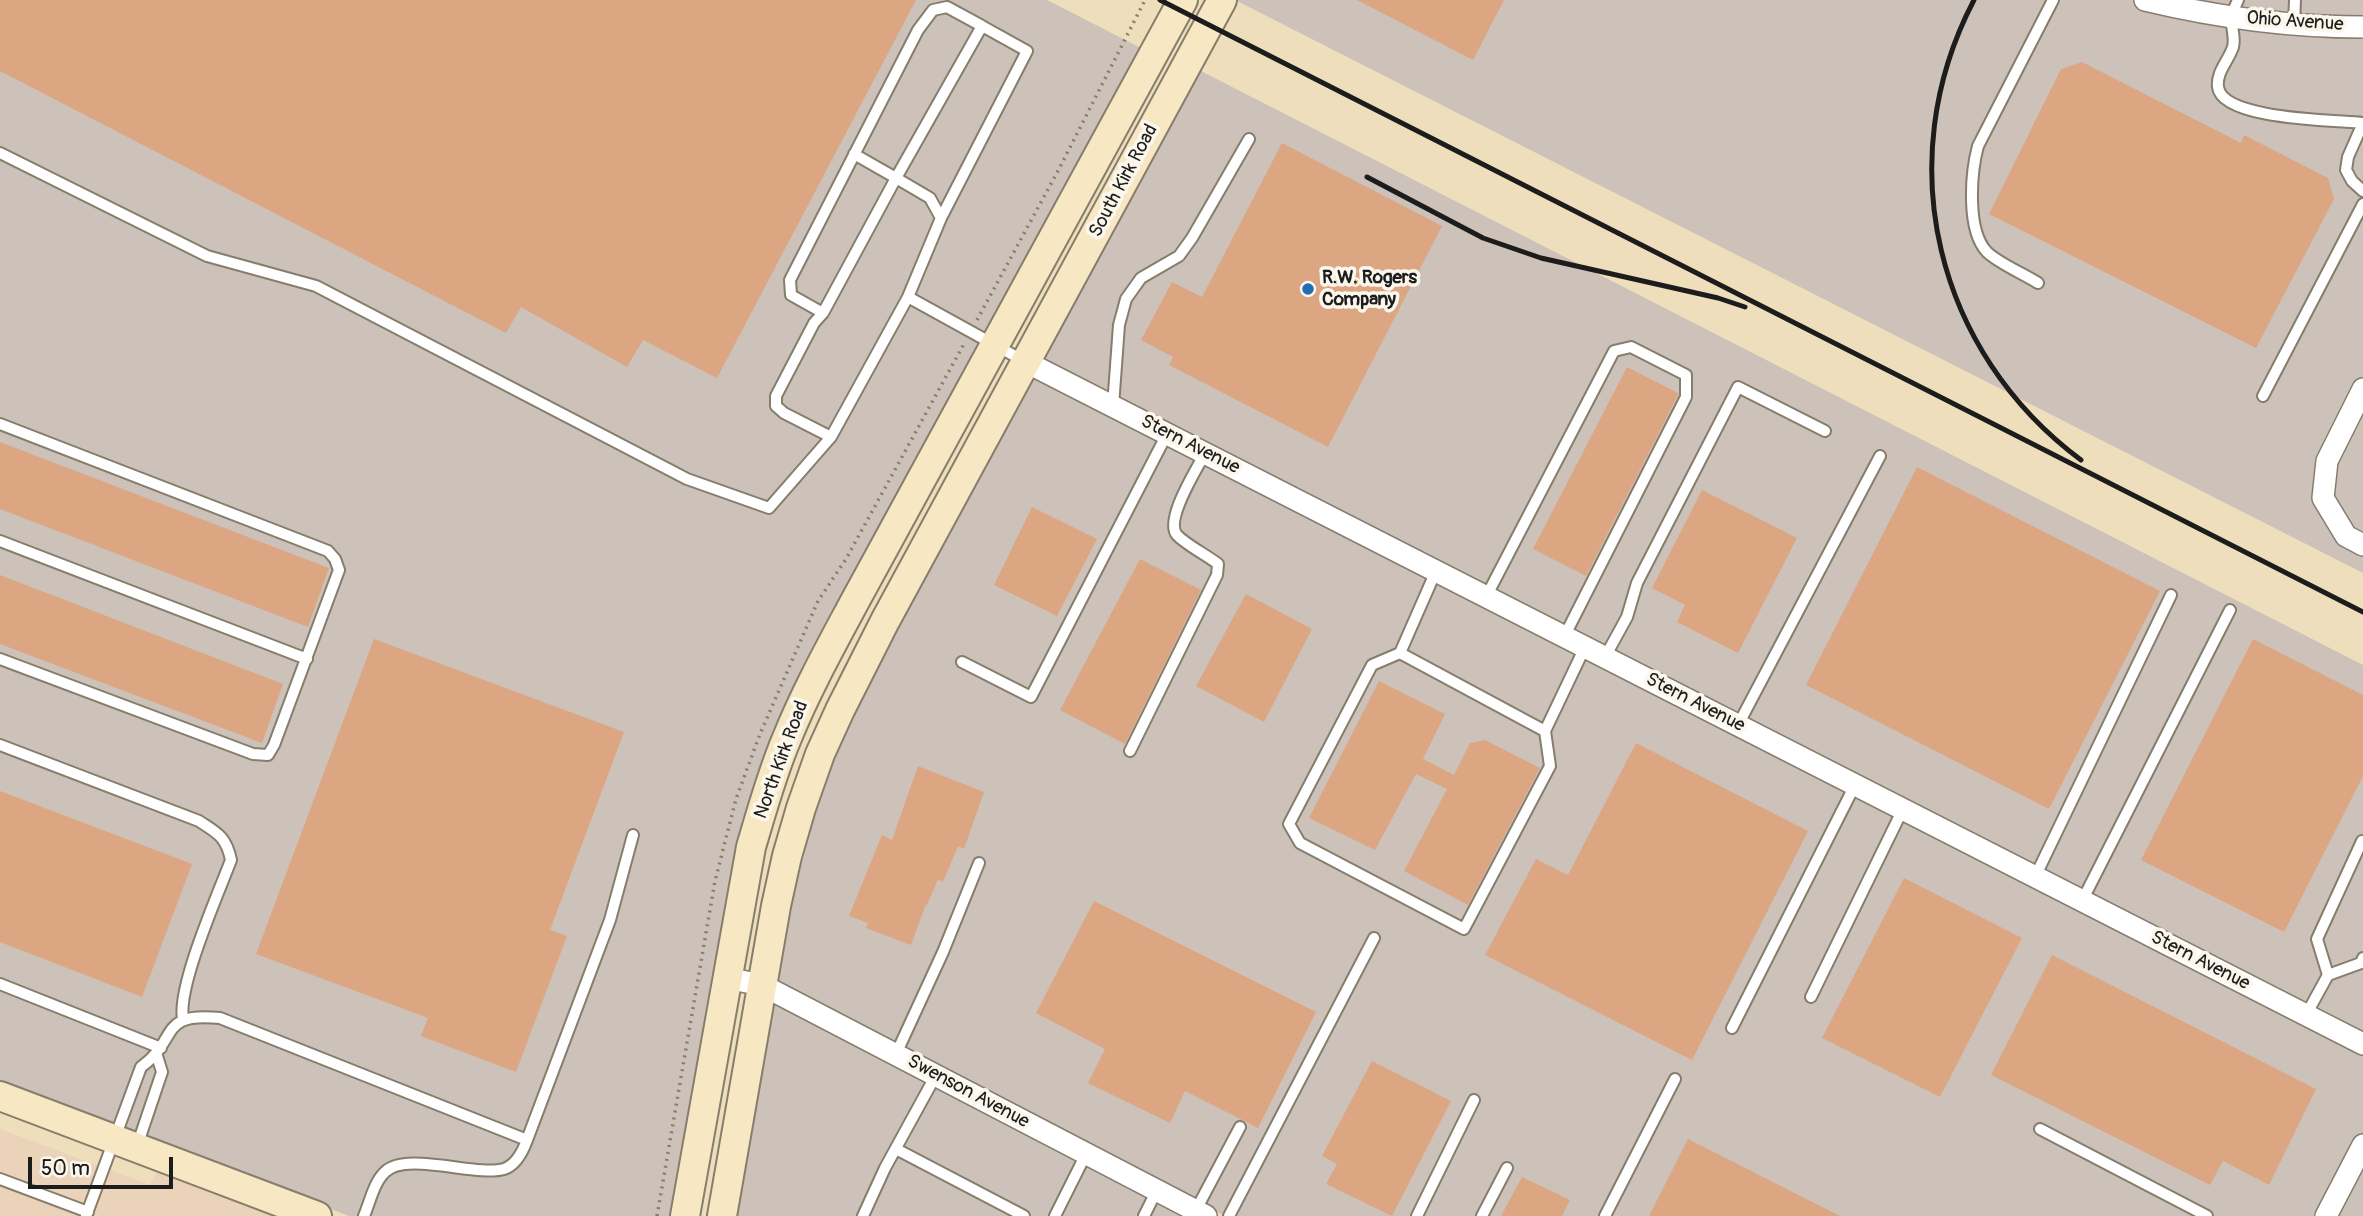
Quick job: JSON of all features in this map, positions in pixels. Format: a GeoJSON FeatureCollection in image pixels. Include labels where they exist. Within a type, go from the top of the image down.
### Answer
{"type":"FeatureCollection","features":[{"type":"Feature","properties":{"kind":"main road","name":"South Kirk Road"},"geometry":{"type":"LineString","coordinates":[[994,344],[1183,0]]}},
{"type":"Feature","properties":{"kind":"main road","name":"South Kirk Road"},"geometry":{"type":"LineString","coordinates":[[1026,362],[1222,0]]}},
{"type":"Feature","properties":{"kind":"main road","name":"North Kirk Road"},"geometry":{"type":"LineString","coordinates":[[685,1216],[751,846],[786,740],[829,649],[994,344]]}},
{"type":"Feature","properties":{"kind":"main road","name":"North Kirk Road"},"geometry":{"type":"LineString","coordinates":[[722,1216],[787,856],[820,754],[863,662],[1026,362]]}},
{"type":"Feature","properties":{"kind":"main road"},"geometry":{"type":"LineString","coordinates":[[0,1096],[317,1216]]}},
{"type":"Feature","properties":{"kind":"street","name":"Ohio Avenue"},"geometry":{"type":"LineString","coordinates":[[2145,0],[2235,9],[2294,24],[2363,27]]}},
{"type":"Feature","properties":{"kind":"street","name":"Stern Avenue"},"geometry":{"type":"LineString","coordinates":[[1026,362],[2363,1044]]}},
{"type":"Feature","properties":{"kind":"street"},"geometry":{"type":"LineString","coordinates":[[2363,390],[2327,461],[2323,498],[2346,536],[2363,545]]}},
{"type":"Feature","properties":{"kind":"street","name":"Swenson Avenue"},"geometry":{"type":"LineString","coordinates":[[726,978],[762,985],[1201,1213]]}},
{"type":"Feature","properties":{"kind":"street"},"geometry":{"type":"LineString","coordinates":[[2326,1216],[2363,1145]]}},
{"type":"Feature","properties":{"kind":"lane"},"geometry":{"type":"LineString","coordinates":[[2038,283],[1987,251],[1978,234],[1972,195],[1973,173],[1979,146],[2053,0]]}},
{"type":"Feature","properties":{"kind":"lane"},"geometry":{"type":"LineString","coordinates":[[2294,24],[2295,0]]}},
{"type":"Feature","properties":{"kind":"lane"},"geometry":{"type":"LineString","coordinates":[[0,153],[207,256],[316,286],[687,479],[769,508],[831,437],[908,297],[941,218],[1027,51],[947,7],[933,10],[918,30],[790,280],[791,295],[823,313]]}},
{"type":"Feature","properties":{"kind":"lane"},"geometry":{"type":"LineString","coordinates":[[2235,9],[2235,36],[2217,85],[2220,94],[2227,102],[2260,113],[2363,123],[2348,157],[2346,170],[2352,181],[2363,191]]}},
{"type":"Feature","properties":{"kind":"lane"},"geometry":{"type":"LineString","coordinates":[[831,437],[784,414],[776,406],[776,396],[982,26]]}},
{"type":"Feature","properties":{"kind":"lane"},"geometry":{"type":"LineString","coordinates":[[1113,406],[1119,326],[1126,299],[1141,278],[1179,256],[1192,239],[1249,138]]}},
{"type":"Feature","properties":{"kind":"lane"},"geometry":{"type":"LineString","coordinates":[[854,154],[930,198],[941,218]]}},
{"type":"Feature","properties":{"kind":"lane"},"geometry":{"type":"LineString","coordinates":[[2263,397],[2363,204]]}},
{"type":"Feature","properties":{"kind":"lane"},"geometry":{"type":"LineString","coordinates":[[908,297],[1026,362]]}},
{"type":"Feature","properties":{"kind":"lane"},"geometry":{"type":"LineString","coordinates":[[1486,597],[1614,351],[1631,346],[1686,375],[1686,397],[1564,636]]}},
{"type":"Feature","properties":{"kind":"lane"},"geometry":{"type":"LineString","coordinates":[[1605,657],[1627,617],[1637,583],[1738,387],[1825,430]]}},
{"type":"Feature","properties":{"kind":"lane"},"geometry":{"type":"LineString","coordinates":[[0,424],[328,551],[339,570],[268,755],[253,754],[0,659]]}},
{"type":"Feature","properties":{"kind":"lane"},"geometry":{"type":"LineString","coordinates":[[962,662],[1031,697],[1167,433]]}},
{"type":"Feature","properties":{"kind":"lane"},"geometry":{"type":"LineString","coordinates":[[1129,751],[1217,575],[1218,564],[1176,534],[1172,523],[1178,504],[1205,453]]}},
{"type":"Feature","properties":{"kind":"lane"},"geometry":{"type":"LineString","coordinates":[[1738,725],[1880,456]]}},
{"type":"Feature","properties":{"kind":"lane"},"geometry":{"type":"LineString","coordinates":[[0,541],[307,659]]}},
{"type":"Feature","properties":{"kind":"lane"},"geometry":{"type":"LineString","coordinates":[[1436,571],[1400,653],[1372,665],[1289,824],[1300,843],[1464,929],[1550,766],[1545,731],[1585,647]]}},
{"type":"Feature","properties":{"kind":"lane"},"geometry":{"type":"LineString","coordinates":[[2035,877],[2171,595]]}},
{"type":"Feature","properties":{"kind":"lane"},"geometry":{"type":"LineString","coordinates":[[2082,901],[2230,610]]}},
{"type":"Feature","properties":{"kind":"lane"},"geometry":{"type":"LineString","coordinates":[[1400,653],[1545,731]]}},
{"type":"Feature","properties":{"kind":"lane"},"geometry":{"type":"LineString","coordinates":[[0,745],[199,821],[228,844],[231,860],[187,981],[181,1008],[183,1019]]}},
{"type":"Feature","properties":{"kind":"lane"},"geometry":{"type":"LineString","coordinates":[[1732,1028],[1855,785]]}},
{"type":"Feature","properties":{"kind":"lane"},"geometry":{"type":"LineString","coordinates":[[1811,997],[1903,809]]}},
{"type":"Feature","properties":{"kind":"lane"},"geometry":{"type":"LineString","coordinates":[[364,1216],[379,1179],[393,1167],[424,1165],[493,1170],[506,1169],[516,1160],[527,1140],[610,920],[633,835]]}},
{"type":"Feature","properties":{"kind":"lane"},"geometry":{"type":"LineString","coordinates":[[2328,975],[2317,939],[2362,841]]}},
{"type":"Feature","properties":{"kind":"lane"},"geometry":{"type":"LineString","coordinates":[[896,1054],[943,953],[979,863]]}},
{"type":"Feature","properties":{"kind":"lane"},"geometry":{"type":"LineString","coordinates":[[1229,1216],[1374,938]]}},
{"type":"Feature","properties":{"kind":"lane"},"geometry":{"type":"LineString","coordinates":[[2306,1015],[2328,975],[2361,963],[2363,958]]}},
{"type":"Feature","properties":{"kind":"lane"},"geometry":{"type":"LineString","coordinates":[[0,985],[159,1052]]}},
{"type":"Feature","properties":{"kind":"lane"},"geometry":{"type":"LineString","coordinates":[[125,1144],[141,1067],[159,1052],[173,1027],[183,1019],[195,1016],[219,1018],[527,1140]]}},
{"type":"Feature","properties":{"kind":"lane"},"geometry":{"type":"LineString","coordinates":[[0,1179],[87,1214],[162,1072],[159,1052]]}},
{"type":"Feature","properties":{"kind":"lane"},"geometry":{"type":"LineString","coordinates":[[863,1216],[936,1075]]}},
{"type":"Feature","properties":{"kind":"lane"},"geometry":{"type":"LineString","coordinates":[[1605,1216],[1675,1079]]}},
{"type":"Feature","properties":{"kind":"lane"},"geometry":{"type":"LineString","coordinates":[[1417,1216],[1474,1100]]}},
{"type":"Feature","properties":{"kind":"lane"},"geometry":{"type":"LineString","coordinates":[[1201,1213],[1240,1127]]}},
{"type":"Feature","properties":{"kind":"lane"},"geometry":{"type":"LineString","coordinates":[[2040,1129],[2207,1216]]}},
{"type":"Feature","properties":{"kind":"lane"},"geometry":{"type":"LineString","coordinates":[[896,1149],[1024,1216]]}},
{"type":"Feature","properties":{"kind":"lane"},"geometry":{"type":"LineString","coordinates":[[1055,1216],[1086,1154]]}},
{"type":"Feature","properties":{"kind":"lane"},"geometry":{"type":"LineString","coordinates":[[1482,1216],[1507,1168]]}},
{"type":"Feature","properties":{"kind":"lane"},"geometry":{"type":"LineString","coordinates":[[1144,1216],[1157,1190]]}},
{"type":"Feature","properties":{"kind":"shaded area"},"geometry":{"type":"Polygon","coordinates":[[[0,0],[1047,0],[1143,49],[810,662],[673,1216],[349,1216],[0,1083],[0,0]]]}},
{"type":"Feature","properties":{"kind":"shaded area"},"geometry":{"type":"Polygon","coordinates":[[[2363,0],[2363,573],[1237,1],[2363,0]]]}},
{"type":"Feature","properties":{"kind":"shaded area"},"geometry":{"type":"Polygon","coordinates":[[[1197,69],[2363,665],[2363,1216],[1225,1216],[775,981],[825,773],[873,669],[1197,69]]]}},
{"type":"Feature","properties":{"kind":"shaded area"},"geometry":{"type":"Polygon","coordinates":[[[770,1001],[1184,1216],[734,1216],[770,1001]]]}},
{"type":"Feature","properties":{"kind":"shaded area"},"geometry":{"type":"Polygon","coordinates":[[[0,1129],[150,1185],[160,1168],[287,1216],[0,1216],[0,1129]]]}},
{"type":"Feature","properties":{"kind":"building"},"geometry":{"type":"Polygon","coordinates":[[[0,0],[916,0],[717,378],[643,340],[627,367],[521,307],[506,333],[0,71],[0,0]]]}},
{"type":"Feature","properties":{"kind":"building"},"geometry":{"type":"Polygon","coordinates":[[[1357,0],[1504,0],[1473,60],[1357,0]]]}},
{"type":"Feature","properties":{"kind":"building"},"geometry":{"type":"Polygon","coordinates":[[[2082,62],[2241,143],[2244,135],[2328,178],[2334,199],[2256,348],[1989,214],[2061,69],[2082,62]]]}},
{"type":"Feature","properties":{"kind":"building","name":"R.W. Rogers Company"},"geometry":{"type":"Polygon","coordinates":[[[1282,143],[1442,226],[1328,447],[1169,365],[1173,357],[1141,340],[1172,282],[1202,297],[1282,143]]]}},
{"type":"Feature","properties":{"kind":"building"},"geometry":{"type":"Polygon","coordinates":[[[1627,367],[1678,395],[1586,576],[1533,549],[1627,367]]]}},
{"type":"Feature","properties":{"kind":"building"},"geometry":{"type":"Polygon","coordinates":[[[0,442],[329,568],[308,627],[0,509],[0,442]]]}},
{"type":"Feature","properties":{"kind":"building"},"geometry":{"type":"Polygon","coordinates":[[[1917,467],[2160,591],[2049,809],[1806,685],[1917,467]]]}},
{"type":"Feature","properties":{"kind":"building"},"geometry":{"type":"Polygon","coordinates":[[[1702,490],[1797,538],[1738,653],[1677,622],[1685,605],[1652,588],[1702,490]]]}},
{"type":"Feature","properties":{"kind":"building"},"geometry":{"type":"Polygon","coordinates":[[[1032,507],[1097,539],[1057,616],[994,585],[1032,507]]]}},
{"type":"Feature","properties":{"kind":"building"},"geometry":{"type":"Polygon","coordinates":[[[1140,559],[1201,590],[1125,744],[1060,710],[1140,559]]]}},
{"type":"Feature","properties":{"kind":"building"},"geometry":{"type":"Polygon","coordinates":[[[0,575],[283,684],[262,743],[0,644],[0,575]]]}},
{"type":"Feature","properties":{"kind":"building"},"geometry":{"type":"Polygon","coordinates":[[[1246,594],[1312,629],[1264,722],[1196,686],[1246,594]]]}},
{"type":"Feature","properties":{"kind":"building"},"geometry":{"type":"Polygon","coordinates":[[[374,639],[624,732],[550,930],[567,936],[516,1072],[421,1036],[428,1018],[256,954],[374,639]]]}},
{"type":"Feature","properties":{"kind":"building"},"geometry":{"type":"Polygon","coordinates":[[[2253,639],[2363,695],[2363,776],[2284,932],[2141,860],[2253,639]]]}},
{"type":"Feature","properties":{"kind":"building"},"geometry":{"type":"Polygon","coordinates":[[[1379,681],[1445,714],[1423,759],[1454,775],[1470,743],[1485,740],[1540,768],[1468,905],[1404,871],[1447,789],[1416,774],[1375,850],[1309,818],[1379,681]]]}},
{"type":"Feature","properties":{"kind":"building"},"geometry":{"type":"Polygon","coordinates":[[[1636,743],[1808,831],[1692,1060],[1485,955],[1536,859],[1568,875],[1636,743]]]}},
{"type":"Feature","properties":{"kind":"building"},"geometry":{"type":"Polygon","coordinates":[[[918,766],[984,792],[964,849],[958,846],[943,882],[938,879],[911,945],[866,928],[868,923],[849,916],[882,835],[892,840],[918,766]]]}},
{"type":"Feature","properties":{"kind":"building"},"geometry":{"type":"Polygon","coordinates":[[[0,791],[192,864],[142,997],[0,942],[0,791]]]}},
{"type":"Feature","properties":{"kind":"building"},"geometry":{"type":"Polygon","coordinates":[[[1904,878],[2022,938],[1940,1097],[1822,1038],[1904,878]]]}},
{"type":"Feature","properties":{"kind":"building"},"geometry":{"type":"Polygon","coordinates":[[[1094,901],[1316,1012],[1258,1128],[1185,1091],[1170,1123],[1088,1083],[1105,1049],[1036,1013],[1094,901]]]}},
{"type":"Feature","properties":{"kind":"building"},"geometry":{"type":"Polygon","coordinates":[[[2052,955],[2316,1089],[2269,1185],[2223,1161],[2210,1185],[1991,1075],[2052,955]]]}},
{"type":"Feature","properties":{"kind":"building"},"geometry":{"type":"Polygon","coordinates":[[[1372,1061],[1451,1101],[1392,1216],[1326,1184],[1337,1164],[1322,1156],[1372,1061]]]}},
{"type":"Feature","properties":{"kind":"building"},"geometry":{"type":"Polygon","coordinates":[[[1688,1139],[1840,1216],[1649,1216],[1688,1139]]]}},
{"type":"Feature","properties":{"kind":"building"},"geometry":{"type":"Polygon","coordinates":[[[1522,1177],[1570,1200],[1562,1216],[1501,1216],[1522,1177]]]}},
{"type":"Feature","properties":{"kind":"railway"},"geometry":{"type":"LineString","coordinates":[[1160,0],[2363,612]]}},
{"type":"Feature","properties":{"kind":"railway"},"geometry":{"type":"LineString","coordinates":[[1974,0],[1948,62],[1934,125],[1932,188],[1941,250],[1961,310],[1991,365],[2031,416],[2081,460]]}},
{"type":"Feature","properties":{"kind":"railway"},"geometry":{"type":"LineString","coordinates":[[1367,177],[1483,238],[1541,258],[1718,298],[1745,307]]}},
{"type":"Feature","properties":{"kind":"place","name":"R.W. Rogers Company"},"geometry":{"type":"Point","coordinates":[1308,289]}}]}
